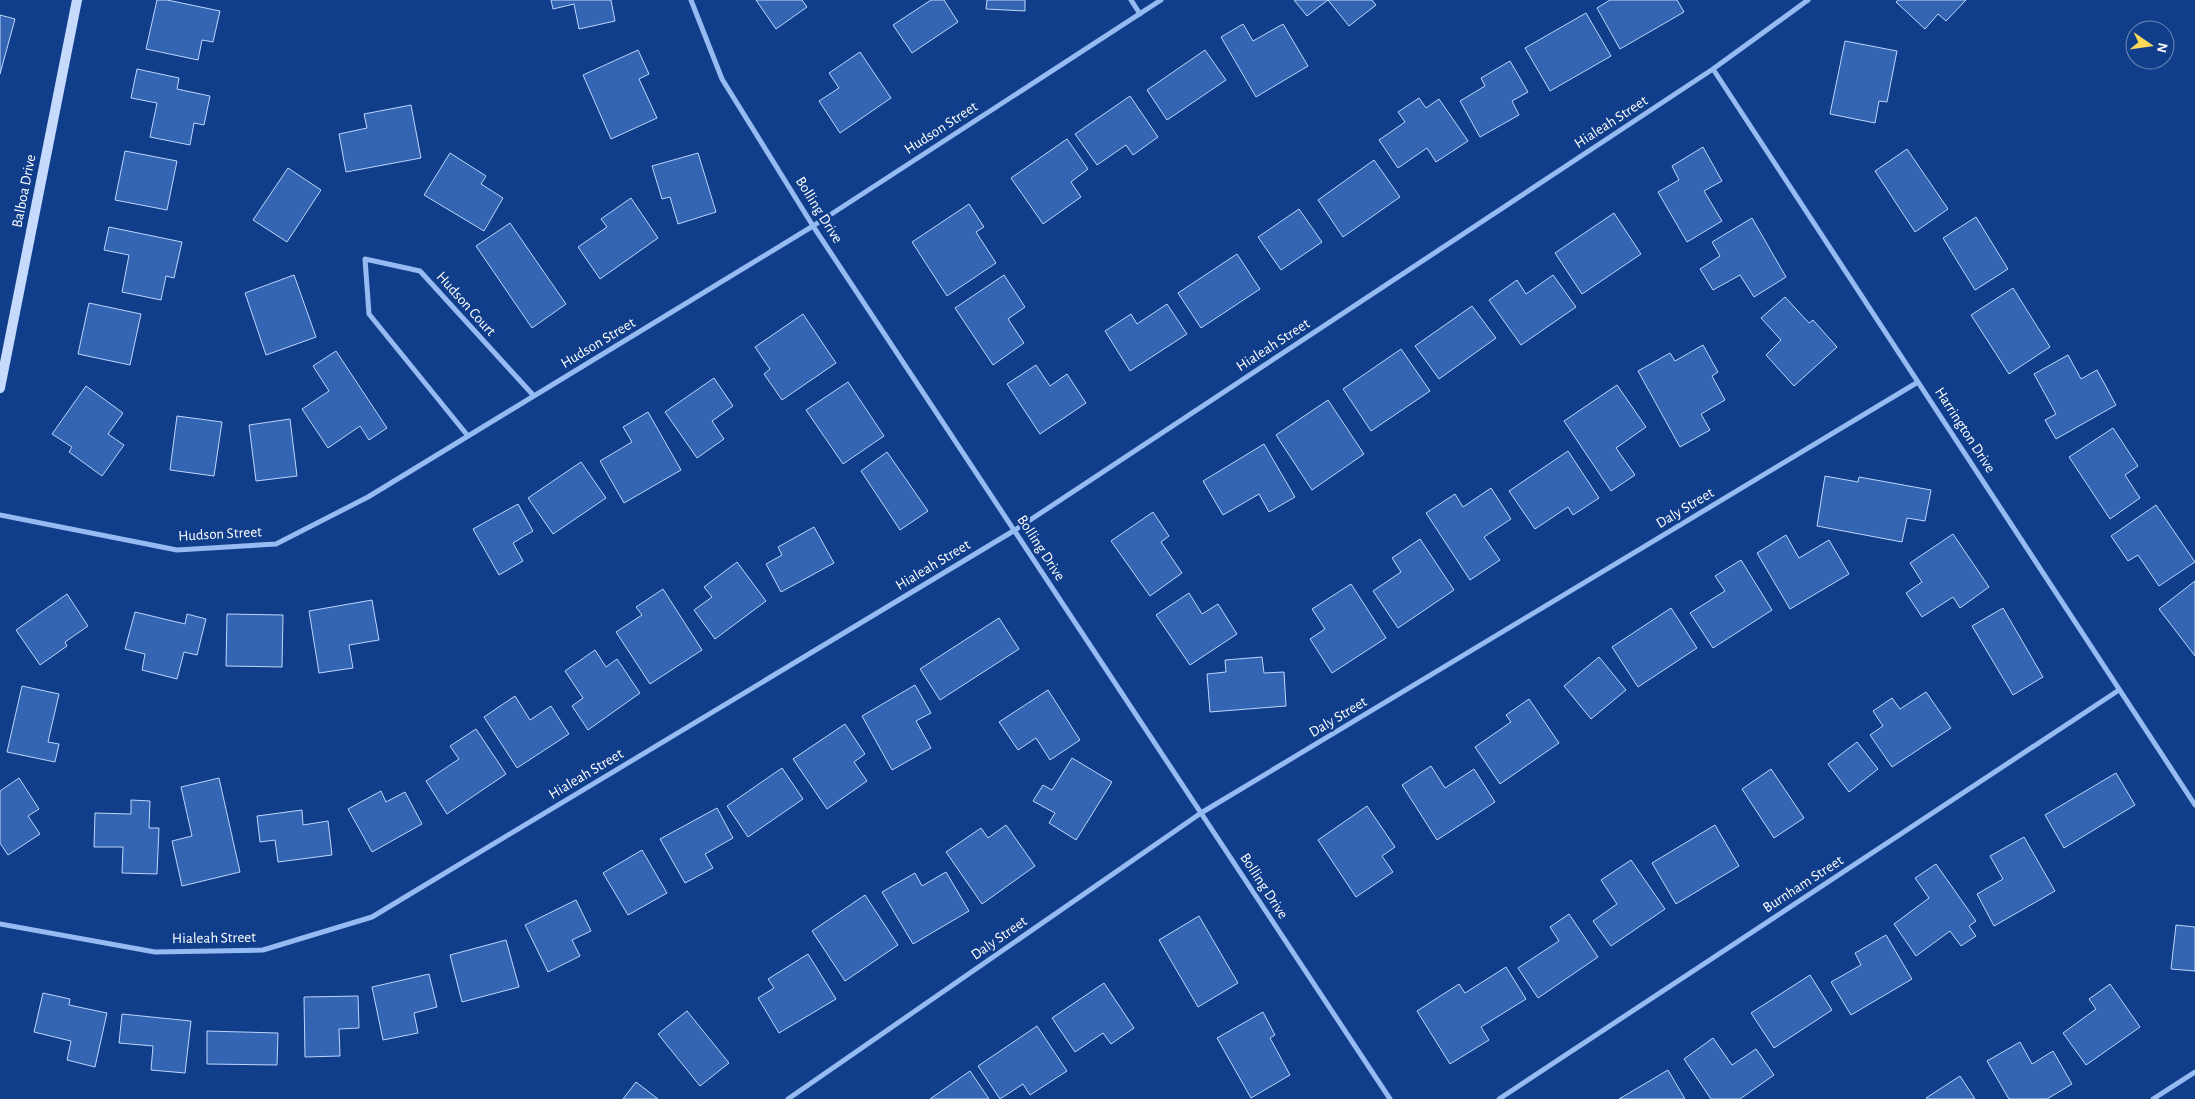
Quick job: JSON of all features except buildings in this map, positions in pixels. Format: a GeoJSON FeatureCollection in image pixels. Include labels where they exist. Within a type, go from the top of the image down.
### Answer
{"type":"FeatureCollection","features":[{"type":"Feature","properties":{"kind":"street","name":"Balboa Drive"},"geometry":{"type":"LineString","coordinates":[[0,388],[77,0]]}},
{"type":"Feature","properties":{"kind":"street","name":"Bolling Drive"},"geometry":{"type":"LineString","coordinates":[[690,0],[722,79],[813,226],[1390,1099]]}},
{"type":"Feature","properties":{"kind":"street"},"geometry":{"type":"LineString","coordinates":[[1131,0],[1140,14]]}},
{"type":"Feature","properties":{"kind":"street","name":"Hudson Street"},"geometry":{"type":"LineString","coordinates":[[0,515],[177,550],[276,544],[368,497],[813,226],[1161,0]]}},
{"type":"Feature","properties":{"kind":"street","name":"Hialeah Street"},"geometry":{"type":"LineString","coordinates":[[0,924],[154,952],[263,950],[372,917],[1014,530],[1713,69],[1808,0]]}},
{"type":"Feature","properties":{"kind":"street","name":"Harrington Drive"},"geometry":{"type":"LineString","coordinates":[[1713,69],[2195,805]]}},
{"type":"Feature","properties":{"kind":"street","name":"Hudson Court"},"geometry":{"type":"LineString","coordinates":[[468,436],[369,314],[366,259],[420,271],[534,396]]}},
{"type":"Feature","properties":{"kind":"street","name":"Daly Street"},"geometry":{"type":"LineString","coordinates":[[788,1099],[1201,814],[1918,382]]}},
{"type":"Feature","properties":{"kind":"street","name":"Burnham Street"},"geometry":{"type":"LineString","coordinates":[[1499,1099],[2120,690]]}},
{"type":"Feature","properties":{"kind":"street"},"geometry":{"type":"LineString","coordinates":[[2153,1099],[2195,1072]]}}]}
